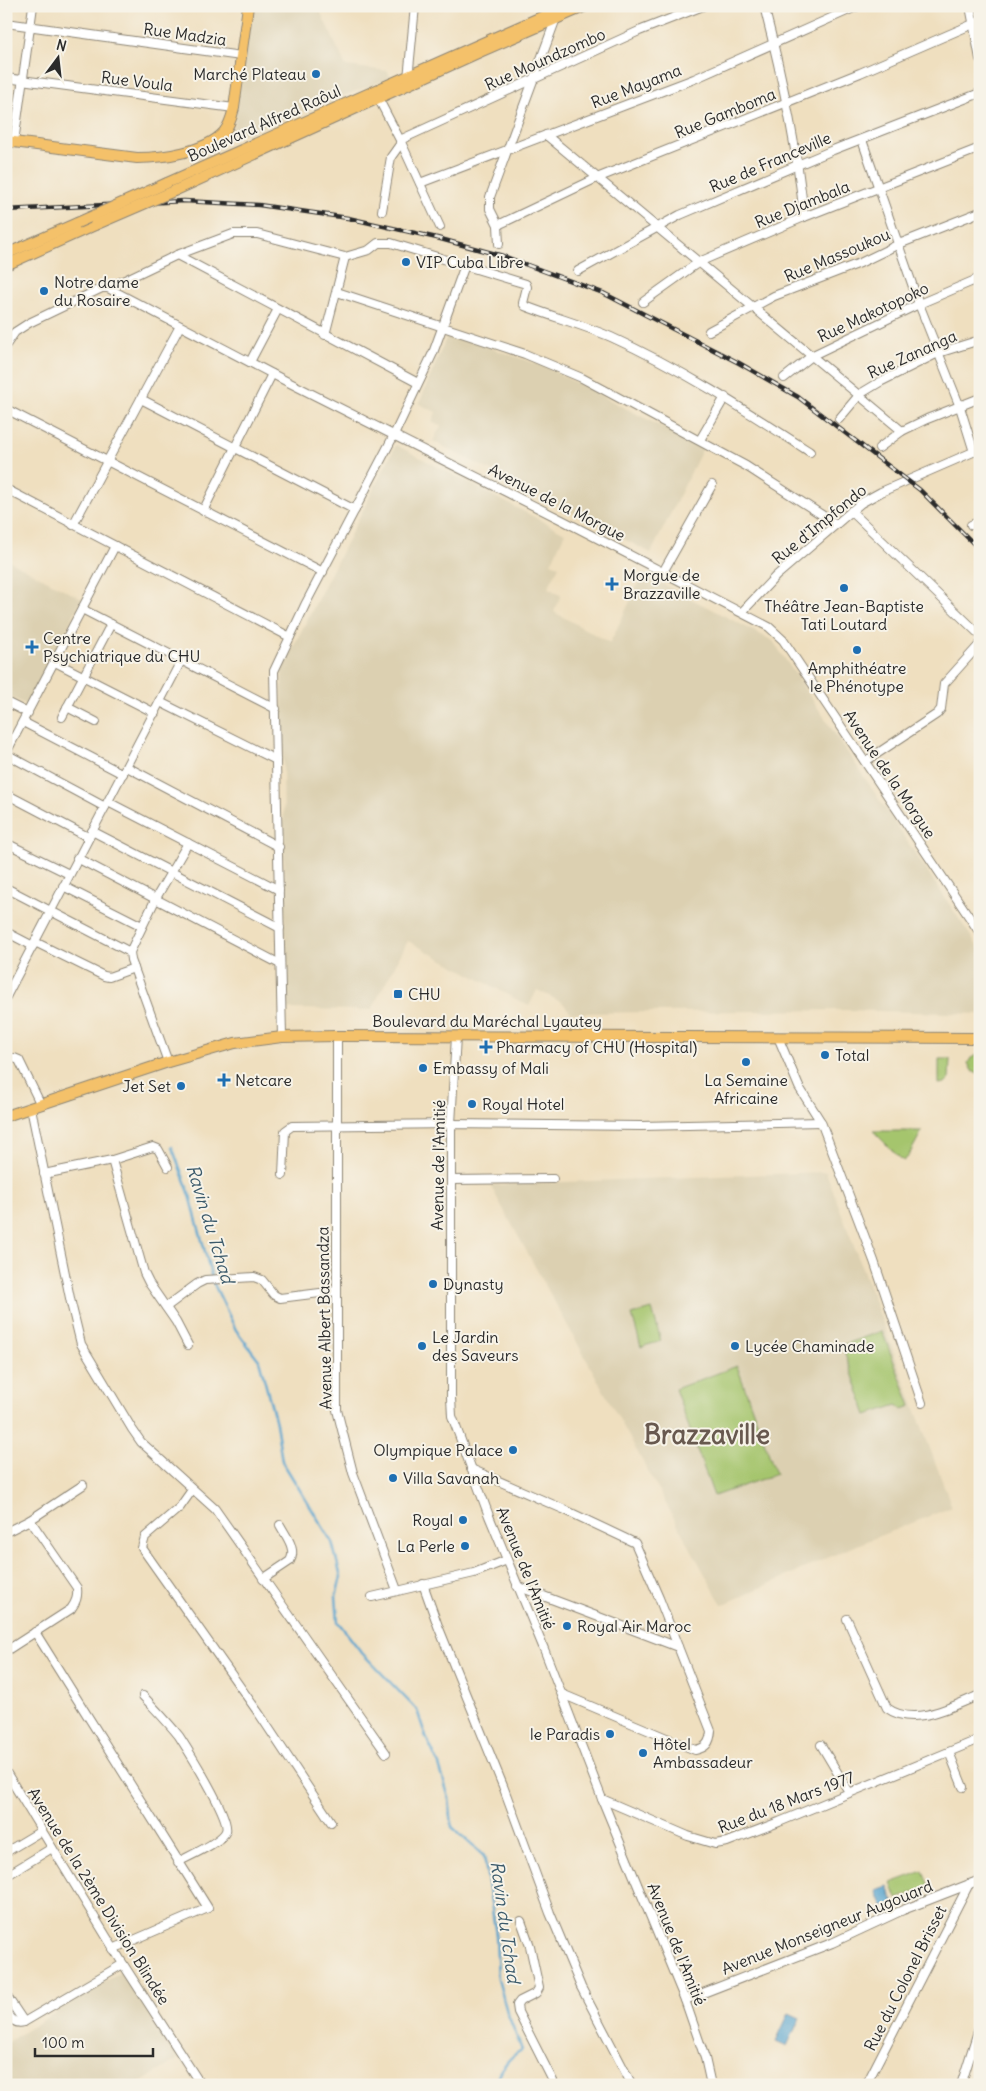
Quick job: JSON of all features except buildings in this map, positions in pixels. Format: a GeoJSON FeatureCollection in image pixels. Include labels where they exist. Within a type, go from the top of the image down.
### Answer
{"type":"FeatureCollection","features":[{"type":"Feature","properties":{"kind":"main road"},"geometry":{"type":"LineString","coordinates":[[10,142],[137,158],[174,156],[202,146],[225,132],[231,122],[248,6]]}},
{"type":"Feature","properties":{"kind":"main road"},"geometry":{"type":"LineString","coordinates":[[408,80],[566,6]]}},
{"type":"Feature","properties":{"kind":"main road"},"geometry":{"type":"LineString","coordinates":[[408,80],[482,51],[586,6]]}},
{"type":"Feature","properties":{"kind":"main road","name":"Boulevard Alfred Raôul"},"geometry":{"type":"LineString","coordinates":[[171,187],[408,80]]}},
{"type":"Feature","properties":{"kind":"main road"},"geometry":{"type":"LineString","coordinates":[[6,254],[77,223],[171,187]]}},
{"type":"Feature","properties":{"kind":"main road"},"geometry":{"type":"LineString","coordinates":[[6,265],[95,225],[171,187]]}},
{"type":"Feature","properties":{"kind":"main road","name":"Boulevard du Maréchal Lyautey"},"geometry":{"type":"LineString","coordinates":[[6,1116],[168,1062],[235,1043],[282,1038],[456,1036],[980,1038]]}},
{"type":"Feature","properties":{"kind":"street"},"geometry":{"type":"LineString","coordinates":[[10,142],[33,6]]}},
{"type":"Feature","properties":{"kind":"street"},"geometry":{"type":"LineString","coordinates":[[408,80],[415,6]]}},
{"type":"Feature","properties":{"kind":"street","name":"Rue Moundzombo"},"geometry":{"type":"LineString","coordinates":[[400,142],[639,31],[703,6]]}},
{"type":"Feature","properties":{"kind":"street"},"geometry":{"type":"LineString","coordinates":[[764,6],[774,45],[798,165],[804,217]]}},
{"type":"Feature","properties":{"kind":"street","name":"Rue Mayama"},"geometry":{"type":"LineString","coordinates":[[420,183],[694,79],[858,6]]}},
{"type":"Feature","properties":{"kind":"street"},"geometry":{"type":"LineString","coordinates":[[970,6],[977,22],[980,59]]}},
{"type":"Feature","properties":{"kind":"street"},"geometry":{"type":"LineString","coordinates":[[499,244],[498,224],[490,209],[490,197],[554,21]]}},
{"type":"Feature","properties":{"kind":"street","name":"Rue Gamboma"},"geometry":{"type":"LineString","coordinates":[[498,224],[597,178],[860,73],[977,22]]}},
{"type":"Feature","properties":{"kind":"street","name":"Rue Madzia"},"geometry":{"type":"LineString","coordinates":[[6,23],[241,56]]}},
{"type":"Feature","properties":{"kind":"street","name":"Rue Voula"},"geometry":{"type":"LineString","coordinates":[[6,78],[234,108]]}},
{"type":"Feature","properties":{"kind":"street","name":"Rue de Franceville"},"geometry":{"type":"LineString","coordinates":[[578,271],[680,215],[798,165],[980,93]]}},
{"type":"Feature","properties":{"kind":"street"},"geometry":{"type":"LineString","coordinates":[[376,95],[440,227]]}},
{"type":"Feature","properties":{"kind":"street"},"geometry":{"type":"LineString","coordinates":[[546,135],[656,228],[860,394],[902,431]]}},
{"type":"Feature","properties":{"kind":"street"},"geometry":{"type":"LineString","coordinates":[[862,140],[919,304],[977,450]]}},
{"type":"Feature","properties":{"kind":"street"},"geometry":{"type":"LineString","coordinates":[[382,210],[391,157],[400,142]]}},
{"type":"Feature","properties":{"kind":"street","name":"Rue Djambala"},"geometry":{"type":"LineString","coordinates":[[643,302],[699,262],[804,217],[980,148]]}},
{"type":"Feature","properties":{"kind":"street","name":"Rue Massoukou"},"geometry":{"type":"LineString","coordinates":[[709,331],[790,289],[881,254],[899,244],[980,212]]}},
{"type":"Feature","properties":{"kind":"street"},"geometry":{"type":"LineString","coordinates":[[6,345],[15,332],[29,323],[102,288],[108,288],[177,254],[233,234],[257,234],[345,257],[369,250],[383,242],[526,284],[523,303],[525,306],[611,337],[692,378],[726,397],[810,452]]}},
{"type":"Feature","properties":{"kind":"street"},"geometry":{"type":"LineString","coordinates":[[177,254],[418,383]]}},
{"type":"Feature","properties":{"kind":"street"},"geometry":{"type":"LineString","coordinates":[[325,334],[345,257]]}},
{"type":"Feature","properties":{"kind":"street"},"geometry":{"type":"LineString","coordinates":[[282,1038],[274,671],[354,510],[394,436],[442,327],[464,265]]}},
{"type":"Feature","properties":{"kind":"street","name":"Rue Makotopoko"},"geometry":{"type":"LineString","coordinates":[[784,378],[813,356],[919,304],[980,278]]}},
{"type":"Feature","properties":{"kind":"street","name":"Avenue de la Morgue"},"geometry":{"type":"LineString","coordinates":[[108,288],[272,374],[769,627],[783,640],[980,933]]}},
{"type":"Feature","properties":{"kind":"street"},"geometry":{"type":"LineString","coordinates":[[337,292],[525,354],[561,369],[700,440],[836,524]]}},
{"type":"Feature","properties":{"kind":"street"},"geometry":{"type":"LineString","coordinates":[[250,362],[278,309]]}},
{"type":"Feature","properties":{"kind":"street"},"geometry":{"type":"LineString","coordinates":[[74,525],[180,326]]}},
{"type":"Feature","properties":{"kind":"street","name":"Rue Zananga"},"geometry":{"type":"LineString","coordinates":[[839,419],[860,394],[880,382],[938,354],[980,340]]}},
{"type":"Feature","properties":{"kind":"street"},"geometry":{"type":"LineString","coordinates":[[202,511],[272,374]]}},
{"type":"Feature","properties":{"kind":"street"},"geometry":{"type":"LineString","coordinates":[[700,440],[726,397]]}},
{"type":"Feature","properties":{"kind":"street"},"geometry":{"type":"LineString","coordinates":[[879,448],[902,431],[980,398]]}},
{"type":"Feature","properties":{"kind":"street"},"geometry":{"type":"LineString","coordinates":[[141,400],[354,510]]}},
{"type":"Feature","properties":{"kind":"street"},"geometry":{"type":"LineString","coordinates":[[6,409],[323,572]]}},
{"type":"Feature","properties":{"kind":"street","name":"Rue d'Impfondo"},"geometry":{"type":"LineString","coordinates":[[742,612],[776,576],[851,511],[881,492],[977,450]]}},
{"type":"Feature","properties":{"kind":"street"},"geometry":{"type":"LineString","coordinates":[[663,572],[712,485]]}},
{"type":"Feature","properties":{"kind":"street"},"geometry":{"type":"LineString","coordinates":[[6,489],[290,637]]}},
{"type":"Feature","properties":{"kind":"street"},"geometry":{"type":"LineString","coordinates":[[851,511],[980,634]]}},
{"type":"Feature","properties":{"kind":"street"},"geometry":{"type":"LineString","coordinates":[[971,526],[980,521]]}},
{"type":"Feature","properties":{"kind":"street"},"geometry":{"type":"LineString","coordinates":[[115,546],[6,753],[279,890]]}},
{"type":"Feature","properties":{"kind":"street"},"geometry":{"type":"LineString","coordinates":[[82,609],[276,708]]}},
{"type":"Feature","properties":{"kind":"street"},"geometry":{"type":"LineString","coordinates":[[62,717],[111,624]]}},
{"type":"Feature","properties":{"kind":"street"},"geometry":{"type":"LineString","coordinates":[[866,761],[937,714],[941,709],[944,684],[980,644]]}},
{"type":"Feature","properties":{"kind":"street"},"geometry":{"type":"LineString","coordinates":[[6,997],[15,984],[68,874],[107,804],[181,661]]}},
{"type":"Feature","properties":{"kind":"street"},"geometry":{"type":"LineString","coordinates":[[55,662],[155,713]]}},
{"type":"Feature","properties":{"kind":"street"},"geometry":{"type":"LineString","coordinates":[[6,702],[28,713]]}},
{"type":"Feature","properties":{"kind":"street"},"geometry":{"type":"LineString","coordinates":[[160,702],[276,760]]}},
{"type":"Feature","properties":{"kind":"street"},"geometry":{"type":"LineString","coordinates":[[67,707],[96,722]]}},
{"type":"Feature","properties":{"kind":"street"},"geometry":{"type":"LineString","coordinates":[[23,722],[125,770],[279,847]]}},
{"type":"Feature","properties":{"kind":"street"},"geometry":{"type":"LineString","coordinates":[[6,794],[171,872],[280,928]]}},
{"type":"Feature","properties":{"kind":"street"},"geometry":{"type":"LineString","coordinates":[[6,843],[68,874]]}},
{"type":"Feature","properties":{"kind":"street"},"geometry":{"type":"LineString","coordinates":[[168,1062],[130,952],[156,898],[188,843]]}},
{"type":"Feature","properties":{"kind":"street"},"geometry":{"type":"LineString","coordinates":[[77,858],[280,964]]}},
{"type":"Feature","properties":{"kind":"street"},"geometry":{"type":"LineString","coordinates":[[63,886],[142,926]]}},
{"type":"Feature","properties":{"kind":"street"},"geometry":{"type":"LineString","coordinates":[[6,888],[130,952]]}},
{"type":"Feature","properties":{"kind":"street"},"geometry":{"type":"LineString","coordinates":[[6,932],[104,976],[114,976],[134,968]]}},
{"type":"Feature","properties":{"kind":"street"},"geometry":{"type":"LineString","coordinates":[[6,980],[15,984]]}},
{"type":"Feature","properties":{"kind":"street","name":"Avenue Albert Bassandza"},"geometry":{"type":"LineString","coordinates":[[337,1036],[336,1395],[341,1430],[353,1473],[397,1590]]}},
{"type":"Feature","properties":{"kind":"street","name":"Avenue de l'Amitié"},"geometry":{"type":"LineString","coordinates":[[456,1036],[451,1180],[452,1416],[517,1586],[685,2000],[705,2058],[710,2085]]}},
{"type":"Feature","properties":{"kind":"street"},"geometry":{"type":"LineString","coordinates":[[778,1037],[799,1086],[821,1122],[874,1261],[922,1403]]}},
{"type":"Feature","properties":{"kind":"street"},"geometry":{"type":"LineString","coordinates":[[6,1059],[14,1058],[19,1060],[41,1105]]}},
{"type":"Feature","properties":{"kind":"street"},"geometry":{"type":"LineString","coordinates":[[30,1108],[81,1344],[141,1442],[215,1509],[386,1752]]}},
{"type":"Feature","properties":{"kind":"street"},"geometry":{"type":"LineString","coordinates":[[283,1175],[284,1134],[286,1128],[292,1126],[452,1124],[641,1126],[821,1122]]}},
{"type":"Feature","properties":{"kind":"street"},"geometry":{"type":"LineString","coordinates":[[44,1174],[112,1160],[153,1147],[158,1149],[168,1167]]}},
{"type":"Feature","properties":{"kind":"street"},"geometry":{"type":"LineString","coordinates":[[112,1160],[144,1272],[176,1322],[188,1345]]}},
{"type":"Feature","properties":{"kind":"street"},"geometry":{"type":"LineString","coordinates":[[451,1180],[553,1179]]}},
{"type":"Feature","properties":{"kind":"street"},"geometry":{"type":"LineString","coordinates":[[166,1307],[205,1280],[258,1278],[262,1280],[274,1296],[280,1298],[336,1291]]}},
{"type":"Feature","properties":{"kind":"street"},"geometry":{"type":"LineString","coordinates":[[471,1469],[563,1509],[635,1544],[711,1731],[710,1740],[707,1745],[695,1750],[562,1694]]}},
{"type":"Feature","properties":{"kind":"street"},"geometry":{"type":"LineString","coordinates":[[6,1532],[30,1520],[83,1485]]}},
{"type":"Feature","properties":{"kind":"street"},"geometry":{"type":"LineString","coordinates":[[192,1490],[180,1507],[145,1537],[142,1548],[260,1715],[331,1822]]}},
{"type":"Feature","properties":{"kind":"street"},"geometry":{"type":"LineString","coordinates":[[6,1651],[71,1609],[76,1602],[78,1594],[77,1588],[30,1520]]}},
{"type":"Feature","properties":{"kind":"street"},"geometry":{"type":"LineString","coordinates":[[263,1579],[292,1557],[293,1550],[280,1525]]}},
{"type":"Feature","properties":{"kind":"street"},"geometry":{"type":"LineString","coordinates":[[372,1597],[474,1573],[507,1560]]}},
{"type":"Feature","properties":{"kind":"street"},"geometry":{"type":"LineString","coordinates":[[423,1584],[438,1626],[504,1786],[550,1913],[582,1987],[632,2085]]}},
{"type":"Feature","properties":{"kind":"street"},"geometry":{"type":"LineString","coordinates":[[517,1586],[678,1647]]}},
{"type":"Feature","properties":{"kind":"street"},"geometry":{"type":"LineString","coordinates":[[847,1619],[887,1708],[894,1713],[903,1716],[926,1715],[978,1696],[980,1706]]}},
{"type":"Feature","properties":{"kind":"street"},"geometry":{"type":"LineString","coordinates":[[35,1632],[208,1908],[114,1949]]}},
{"type":"Feature","properties":{"kind":"street"},"geometry":{"type":"LineString","coordinates":[[143,1696],[178,1735],[202,1773],[226,1820],[227,1829],[223,1837],[178,1862]]}},
{"type":"Feature","properties":{"kind":"street","name":"Rue du 18 Mars 1977"},"geometry":{"type":"LineString","coordinates":[[602,1799],[688,1836],[714,1844],[728,1842],[980,1738]]}},
{"type":"Feature","properties":{"kind":"street"},"geometry":{"type":"LineString","coordinates":[[821,1746],[850,1792]]}},
{"type":"Feature","properties":{"kind":"street"},"geometry":{"type":"LineString","coordinates":[[948,1752],[963,1787]]}},
{"type":"Feature","properties":{"kind":"street","name":"Avenue de la 2ème Division Blindée"},"geometry":{"type":"LineString","coordinates":[[6,1772],[123,1964],[201,2085]]}},
{"type":"Feature","properties":{"kind":"street"},"geometry":{"type":"LineString","coordinates":[[6,1852],[41,1831]]}},
{"type":"Feature","properties":{"kind":"street"},"geometry":{"type":"LineString","coordinates":[[6,1876],[52,1848]]}},
{"type":"Feature","properties":{"kind":"street","name":"Avenue Monseigneur Augouard"},"geometry":{"type":"LineString","coordinates":[[685,2000],[832,1943],[903,1910],[980,1880]]}},
{"type":"Feature","properties":{"kind":"street","name":"Rue du Colonel Brisset"},"geometry":{"type":"LineString","coordinates":[[866,2085],[969,1884]]}},
{"type":"Feature","properties":{"kind":"street"},"geometry":{"type":"LineString","coordinates":[[521,1921],[530,1946],[538,1988],[536,1993],[516,2005],[555,2085]]}},
{"type":"Feature","properties":{"kind":"street"},"geometry":{"type":"LineString","coordinates":[[6,2010],[13,2022],[18,2024],[24,2022],[123,1964]]}},
{"type":"Feature","properties":{"kind":"street"},"geometry":{"type":"LineString","coordinates":[[6,1995],[24,2022]]}},
{"type":"Feature","properties":{"kind":"street"},"geometry":{"type":"LineString","coordinates":[[962,2085],[980,2025]]}},
{"type":"Feature","properties":{"kind":"shaded area","name":"Marché Plateau"},"geometry":{"type":"Polygon","coordinates":[[[252,6],[322,6],[321,13],[346,66],[388,71],[390,78],[228,140],[235,121],[252,6]]]}},
{"type":"Feature","properties":{"kind":"shaded area"},"geometry":{"type":"Polygon","coordinates":[[[448,333],[545,367],[703,448],[651,553],[433,441],[441,426],[432,422],[436,412],[419,404],[448,333]]]}},
{"type":"Feature","properties":{"kind":"shaded area"},"geometry":{"type":"Polygon","coordinates":[[[396,445],[565,533],[551,563],[559,566],[548,588],[561,595],[554,612],[610,643],[643,574],[773,641],[980,950],[980,1014],[845,1010],[571,1013],[563,1003],[537,990],[529,1006],[408,941],[371,1010],[286,1009],[282,669],[396,445]]]}},
{"type":"Feature","properties":{"kind":"shaded area","name":"Centre Psychiatrique du CHU"},"geometry":{"type":"Polygon","coordinates":[[[6,559],[82,599],[27,705],[6,695],[6,559]]]}},
{"type":"Feature","properties":{"kind":"shaded area","name":"Lycée Chaminade"},"geometry":{"type":"Polygon","coordinates":[[[826,1172],[952,1507],[852,1547],[722,1605],[490,1185],[826,1172]]]}},
{"type":"Feature","properties":{"kind":"shaded area"},"geometry":{"type":"Polygon","coordinates":[[[121,1972],[178,2059],[137,2085],[6,2085],[6,2043],[121,1972]]]}},
{"type":"Feature","properties":{"kind":"green space"},"geometry":{"type":"Polygon","coordinates":[[[980,1054],[980,1075],[972,1071],[968,1063],[971,1058],[980,1054]]]}},
{"type":"Feature","properties":{"kind":"green space"},"geometry":{"type":"Polygon","coordinates":[[[939,1059],[950,1059],[949,1079],[945,1083],[939,1084],[939,1059]]]}},
{"type":"Feature","properties":{"kind":"green space"},"geometry":{"type":"Polygon","coordinates":[[[873,1131],[922,1131],[908,1157],[903,1161],[873,1131]]]}},
{"type":"Feature","properties":{"kind":"green space"},"geometry":{"type":"Polygon","coordinates":[[[652,1309],[661,1341],[641,1347],[632,1315],[652,1309]]]}},
{"type":"Feature","properties":{"kind":"green space"},"geometry":{"type":"Polygon","coordinates":[[[882,1331],[911,1406],[903,1409],[897,1405],[867,1415],[842,1345],[882,1331]]]}},
{"type":"Feature","properties":{"kind":"green space"},"geometry":{"type":"Polygon","coordinates":[[[737,1366],[776,1474],[714,1496],[675,1389],[737,1366]]]}},
{"type":"Feature","properties":{"kind":"green space"},"geometry":{"type":"Polygon","coordinates":[[[923,1871],[929,1886],[897,1899],[891,1883],[923,1871]]]}},
{"type":"Feature","properties":{"kind":"water"},"geometry":{"type":"Polygon","coordinates":[[[888,1886],[894,1903],[883,1907],[876,1890],[888,1886]]]}},
{"type":"Feature","properties":{"kind":"water"},"geometry":{"type":"Polygon","coordinates":[[[789,2013],[800,2018],[787,2046],[776,2041],[789,2013]]]}},
{"type":"Feature","properties":{"kind":"waterway","name":"Ravin du Tchad"},"geometry":{"type":"LineString","coordinates":[[172,1147],[190,1195],[213,1282],[236,1330],[259,1360],[276,1423],[282,1461],[332,1542],[341,1577],[336,1596],[338,1622],[362,1653],[417,1710],[426,1737],[439,1765],[449,1798],[452,1827],[484,1856],[496,1935],[498,1979],[507,2012],[522,2050],[505,2064],[497,2085]]}},
{"type":"Feature","properties":{"kind":"railway"},"geometry":{"type":"LineString","coordinates":[[6,210],[184,201],[259,205],[348,218],[437,238],[503,256],[603,293],[739,363],[798,397],[920,490],[980,550]]}},
{"type":"Feature","properties":{"kind":"place","name":"Marché Plateau"},"geometry":{"type":"Point","coordinates":[316,74]}},
{"type":"Feature","properties":{"kind":"place","name":"VIP Cuba Libre"},"geometry":{"type":"Point","coordinates":[406,262]}},
{"type":"Feature","properties":{"kind":"place","name":"Notre dame du Rosaire"},"geometry":{"type":"Point","coordinates":[44,291]}},
{"type":"Feature","properties":{"kind":"place","name":"Morgue de Brazzaville"},"geometry":{"type":"Point","coordinates":[612,584]}},
{"type":"Feature","properties":{"kind":"place","name":"Théâtre Jean-Baptiste Tati Loutard"},"geometry":{"type":"Point","coordinates":[844,588]}},
{"type":"Feature","properties":{"kind":"place","name":"Centre Psychiatrique du CHU"},"geometry":{"type":"Point","coordinates":[32,647]}},
{"type":"Feature","properties":{"kind":"place","name":"Amphithéatre le Phénotype"},"geometry":{"type":"Point","coordinates":[857,650]}},
{"type":"Feature","properties":{"kind":"place","name":"CHU"},"geometry":{"type":"Point","coordinates":[398,994]}},
{"type":"Feature","properties":{"kind":"place","name":"Pharmacy of CHU (Hospital)"},"geometry":{"type":"Point","coordinates":[486,1047]}},
{"type":"Feature","properties":{"kind":"place","name":"Total"},"geometry":{"type":"Point","coordinates":[825,1055]}},
{"type":"Feature","properties":{"kind":"place","name":"La Semaine Africaine"},"geometry":{"type":"Point","coordinates":[746,1062]}},
{"type":"Feature","properties":{"kind":"place","name":"Embassy of Mali"},"geometry":{"type":"Point","coordinates":[423,1068]}},
{"type":"Feature","properties":{"kind":"place","name":"Netcare"},"geometry":{"type":"Point","coordinates":[224,1080]}},
{"type":"Feature","properties":{"kind":"place","name":"Jet Set"},"geometry":{"type":"Point","coordinates":[181,1086]}},
{"type":"Feature","properties":{"kind":"place","name":"Royal Hotel"},"geometry":{"type":"Point","coordinates":[472,1104]}},
{"type":"Feature","properties":{"kind":"place","name":"Dynasty"},"geometry":{"type":"Point","coordinates":[433,1284]}},
{"type":"Feature","properties":{"kind":"place","name":"Le Jardin des Saveurs"},"geometry":{"type":"Point","coordinates":[422,1346]}},
{"type":"Feature","properties":{"kind":"place","name":"Lycée Chaminade"},"geometry":{"type":"Point","coordinates":[735,1346]}},
{"type":"Feature","properties":{"kind":"place","name":"Olympique Palace"},"geometry":{"type":"Point","coordinates":[513,1450]}},
{"type":"Feature","properties":{"kind":"place","name":"Villa Savanah"},"geometry":{"type":"Point","coordinates":[393,1478]}},
{"type":"Feature","properties":{"kind":"place","name":"Royal"},"geometry":{"type":"Point","coordinates":[463,1520]}},
{"type":"Feature","properties":{"kind":"place","name":"La Perle"},"geometry":{"type":"Point","coordinates":[465,1546]}},
{"type":"Feature","properties":{"kind":"place","name":"Royal Air Maroc"},"geometry":{"type":"Point","coordinates":[567,1626]}},
{"type":"Feature","properties":{"kind":"place","name":"le Paradis"},"geometry":{"type":"Point","coordinates":[610,1734]}},
{"type":"Feature","properties":{"kind":"place","name":"Hôtel Ambassadeur"},"geometry":{"type":"Point","coordinates":[643,1753]}},
{"type":"Feature","properties":{"kind":"district","name":"Brazzaville"},"geometry":{"type":"Point","coordinates":[707,1435]}}]}
